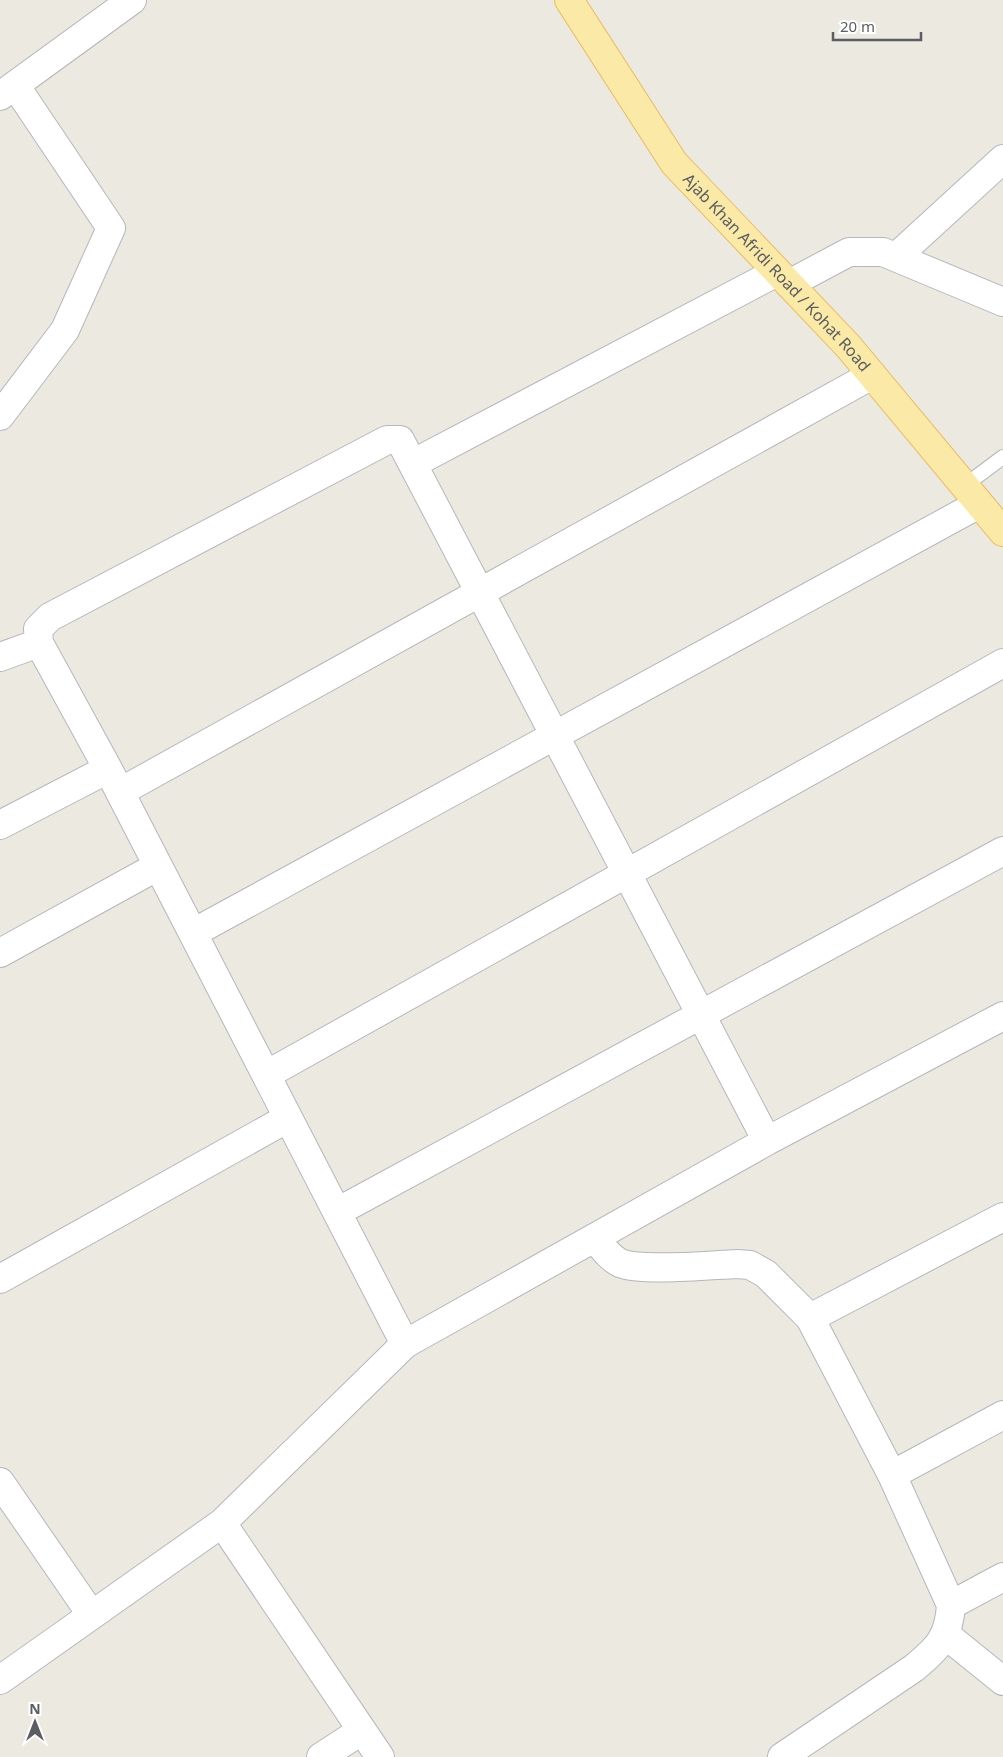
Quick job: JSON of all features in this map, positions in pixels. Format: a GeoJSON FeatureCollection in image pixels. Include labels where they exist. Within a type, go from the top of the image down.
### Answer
{"type":"FeatureCollection","features":[{"type":"Feature","properties":{"kind":"main road","name":"Ajab Khan Afridi Road / Kohat Road"},"geometry":{"type":"LineString","coordinates":[[568,0],[674,163],[848,346],[1003,532]]}},
{"type":"Feature","properties":{"kind":"street"},"geometry":{"type":"LineString","coordinates":[[0,416],[66,330],[111,228],[8,91],[132,0]]}},
{"type":"Feature","properties":{"kind":"street"},"geometry":{"type":"LineString","coordinates":[[896,257],[1003,159]]}},
{"type":"Feature","properties":{"kind":"street"},"geometry":{"type":"LineString","coordinates":[[414,464],[783,278],[850,252],[883,252],[1003,302]]}},
{"type":"Feature","properties":{"kind":"street"},"geometry":{"type":"LineString","coordinates":[[0,825],[114,780],[481,592],[872,375]]}},
{"type":"Feature","properties":{"kind":"street"},"geometry":{"type":"LineString","coordinates":[[405,1344],[114,780],[39,643],[38,629],[50,617],[387,440],[400,440],[767,1141]]}},
{"type":"Feature","properties":{"kind":"street"},"geometry":{"type":"LineString","coordinates":[[193,933],[556,735],[972,495]]}},
{"type":"Feature","properties":{"kind":"street"},"geometry":{"type":"LineString","coordinates":[[0,657],[39,643]]}},
{"type":"Feature","properties":{"kind":"street"},"geometry":{"type":"LineString","coordinates":[[266,1075],[1003,663]]}},
{"type":"Feature","properties":{"kind":"street"},"geometry":{"type":"LineString","coordinates":[[337,1212],[1003,851]]}},
{"type":"Feature","properties":{"kind":"street"},"geometry":{"type":"LineString","coordinates":[[0,953],[158,866]]}},
{"type":"Feature","properties":{"kind":"street"},"geometry":{"type":"LineString","coordinates":[[0,1680],[222,1523],[405,1344],[767,1141],[1003,1016]]}},
{"type":"Feature","properties":{"kind":"street"},"geometry":{"type":"LineString","coordinates":[[0,1279],[288,1118]]}},
{"type":"Feature","properties":{"kind":"street"},"geometry":{"type":"LineString","coordinates":[[810,1318],[1003,1217]]}},
{"type":"Feature","properties":{"kind":"street"},"geometry":{"type":"LineString","coordinates":[[595,1239],[606,1252],[620,1262],[642,1267],[750,1265],[766,1274],[810,1318],[892,1475],[951,1605],[950,1621],[946,1635],[932,1653],[914,1668],[782,1757]]}},
{"type":"Feature","properties":{"kind":"street"},"geometry":{"type":"LineString","coordinates":[[892,1475],[1003,1415]]}},
{"type":"Feature","properties":{"kind":"street"},"geometry":{"type":"LineString","coordinates":[[0,1482],[91,1614]]}},
{"type":"Feature","properties":{"kind":"street"},"geometry":{"type":"LineString","coordinates":[[222,1523],[380,1757]]}},
{"type":"Feature","properties":{"kind":"street"},"geometry":{"type":"LineString","coordinates":[[951,1605],[1003,1577]]}},
{"type":"Feature","properties":{"kind":"street"},"geometry":{"type":"LineString","coordinates":[[946,1635],[1003,1681]]}},
{"type":"Feature","properties":{"kind":"street"},"geometry":{"type":"LineString","coordinates":[[322,1757],[361,1730]]}},
{"type":"Feature","properties":{"kind":"lane"},"geometry":{"type":"LineString","coordinates":[[972,495],[1003,457]]}}]}
